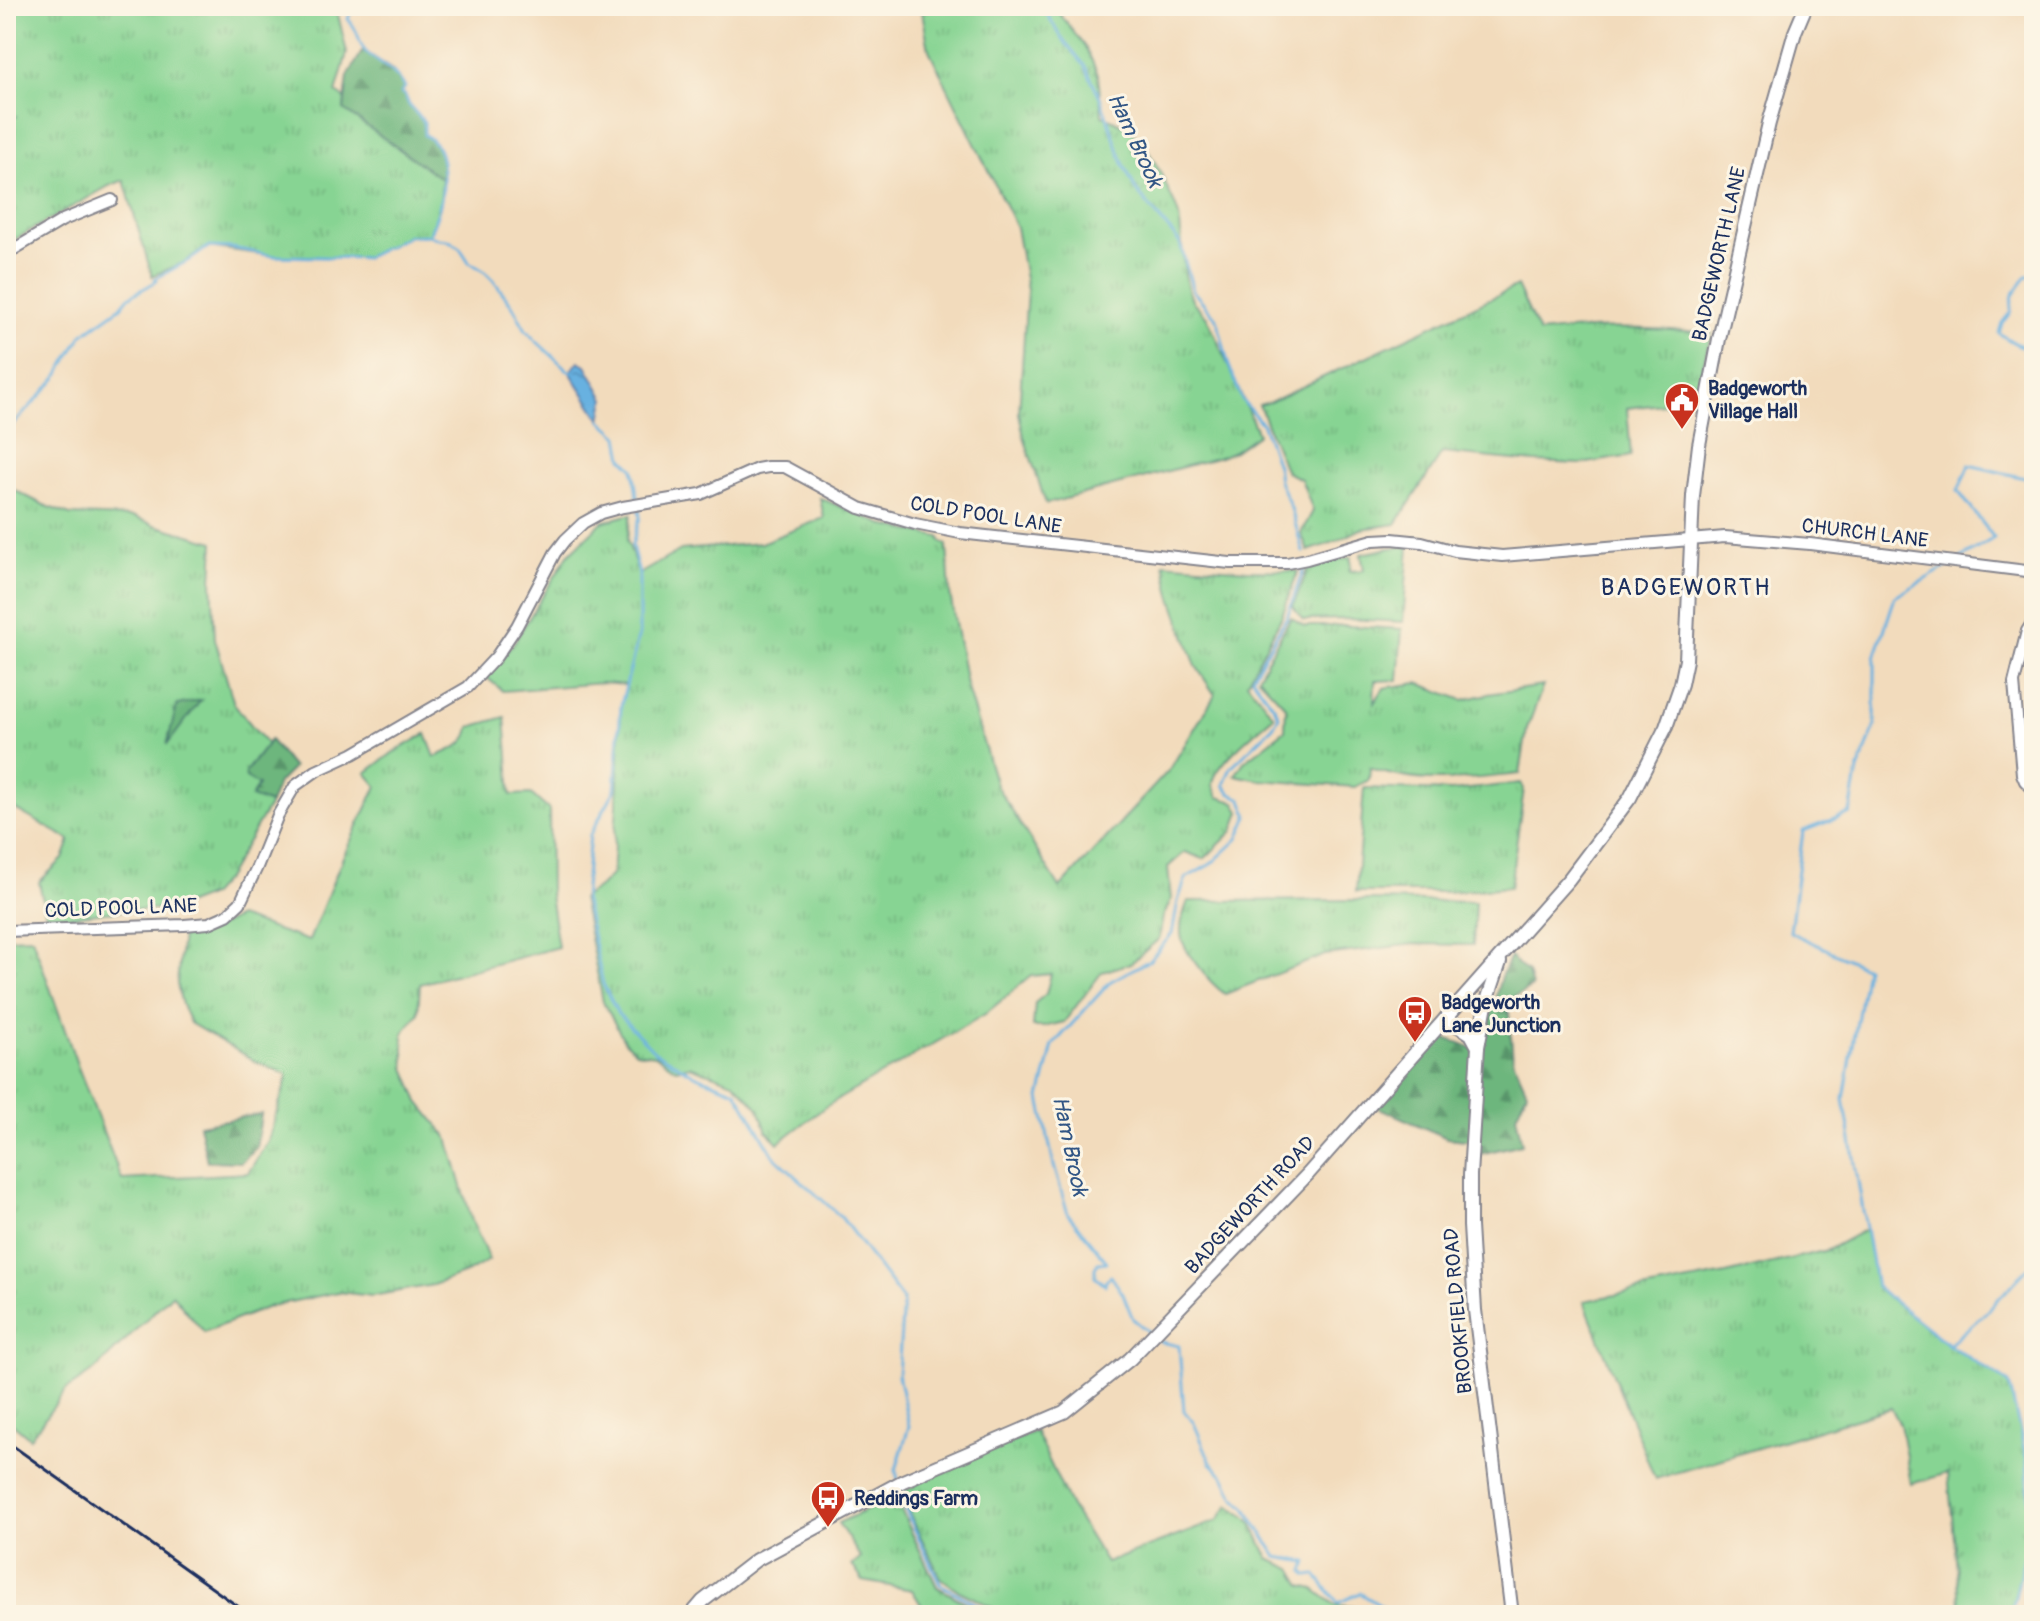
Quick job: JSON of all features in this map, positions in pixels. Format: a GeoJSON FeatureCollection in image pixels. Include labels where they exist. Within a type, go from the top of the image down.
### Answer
{"type":"FeatureCollection","features":[{"type":"Feature","properties":{"kind":"street","name":"BADGEWORTH LANE"},"geometry":{"type":"LineString","coordinates":[[1686,660],[1693,496],[1699,445],[1719,339],[1769,123],[1795,32],[1806,6]]}},
{"type":"Feature","properties":{"kind":"street"},"geometry":{"type":"LineString","coordinates":[[6,254],[63,220],[112,200]]}},
{"type":"Feature","properties":{"kind":"street","name":"COLD POOL LANE"},"geometry":{"type":"LineString","coordinates":[[6,931],[184,925],[209,923],[227,915],[240,903],[278,815],[295,786],[316,771],[353,754],[468,687],[496,657],[517,626],[555,553],[583,523],[601,513],[623,507],[701,494],[757,469],[785,467],[860,508],[960,533],[1230,563],[1287,563],[1373,540],[1392,539],[1502,556],[1692,540]]}},
{"type":"Feature","properties":{"kind":"street","name":"CHURCH LANE"},"geometry":{"type":"LineString","coordinates":[[1692,540],[1725,537],[1810,544],[2034,572]]}},
{"type":"Feature","properties":{"kind":"street"},"geometry":{"type":"LineString","coordinates":[[2034,620],[2027,631],[2014,683],[2022,774],[2034,790]]}},
{"type":"Feature","properties":{"kind":"street","name":"BADGEWORTH ROAD"},"geometry":{"type":"LineString","coordinates":[[691,1615],[756,1560],[903,1481],[1064,1412],[1130,1359],[1308,1174],[1569,879],[1630,798],[1666,727],[1686,660]]}},
{"type":"Feature","properties":{"kind":"street","name":"BROOKFIELD ROAD"},"geometry":{"type":"LineString","coordinates":[[1502,956],[1486,1004],[1478,1047],[1470,1175],[1475,1310],[1512,1615]]}},
{"type":"Feature","properties":{"kind":"street"},"geometry":{"type":"LineString","coordinates":[[1467,994],[1477,991],[1486,1004]]}},
{"type":"Feature","properties":{"kind":"street"},"geometry":{"type":"LineString","coordinates":[[1446,1018],[1471,1034],[1478,1047]]}},
{"type":"Feature","properties":{"kind":"green space"},"geometry":{"type":"Polygon","coordinates":[[[6,6],[336,6],[347,53],[336,93],[345,98],[344,110],[442,179],[440,207],[429,235],[408,236],[365,258],[274,256],[208,247],[183,263],[152,276],[124,180],[10,242],[6,236],[6,120],[17,116],[6,117],[6,6]]]}},
{"type":"Feature","properties":{"kind":"green space"},"geometry":{"type":"Polygon","coordinates":[[[921,6],[1054,6],[1087,50],[1098,74],[1102,116],[1114,120],[1134,135],[1150,154],[1162,176],[1179,217],[1190,295],[1207,317],[1258,434],[1220,457],[1046,504],[1019,413],[1027,290],[1016,227],[929,50],[921,6]]]}},
{"type":"Feature","properties":{"kind":"green space"},"geometry":{"type":"Polygon","coordinates":[[[363,50],[392,70],[405,87],[401,93],[424,122],[424,135],[434,143],[440,154],[442,179],[344,110],[348,76],[363,50]]]}},
{"type":"Feature","properties":{"kind":"green space"},"geometry":{"type":"Polygon","coordinates":[[[1517,286],[1539,333],[1625,328],[1712,333],[1701,373],[1699,400],[1627,408],[1631,456],[1581,464],[1442,453],[1396,524],[1361,529],[1308,551],[1301,533],[1313,511],[1301,479],[1286,472],[1259,405],[1517,286]]]}},
{"type":"Feature","properties":{"kind":"green space"},"geometry":{"type":"Polygon","coordinates":[[[6,486],[70,515],[134,517],[214,542],[212,581],[215,639],[234,704],[267,744],[245,772],[258,785],[252,797],[270,804],[227,877],[211,895],[177,908],[104,912],[47,920],[39,882],[63,859],[70,840],[6,804],[6,486]]]}},
{"type":"Feature","properties":{"kind":"green space"},"geometry":{"type":"Polygon","coordinates":[[[820,498],[887,526],[940,537],[947,545],[950,594],[966,685],[996,785],[1060,888],[1170,769],[1215,695],[1196,666],[1171,595],[1164,563],[1298,571],[1281,618],[1247,682],[1274,716],[1220,768],[1213,785],[1218,797],[1235,802],[1240,812],[1233,831],[1204,859],[1185,852],[1168,867],[1171,900],[1163,917],[1159,939],[1131,963],[1102,972],[1064,1022],[1033,1027],[1035,1003],[1046,994],[1051,974],[1031,976],[985,1014],[825,1107],[778,1143],[767,1131],[758,1107],[734,1082],[690,1066],[676,1069],[655,1055],[636,1052],[625,1042],[603,1002],[582,898],[612,874],[621,705],[626,685],[602,683],[503,691],[486,677],[513,644],[568,555],[602,522],[631,514],[627,540],[639,574],[681,550],[761,543],[824,518],[820,498]]]}},
{"type":"Feature","properties":{"kind":"green space"},"geometry":{"type":"Polygon","coordinates":[[[1409,546],[1403,622],[1303,620],[1293,606],[1309,566],[1351,557],[1350,571],[1364,570],[1361,554],[1409,546]]]}},
{"type":"Feature","properties":{"kind":"green space"},"geometry":{"type":"Polygon","coordinates":[[[1291,617],[1304,626],[1402,629],[1398,680],[1375,681],[1374,703],[1384,688],[1418,683],[1463,700],[1543,686],[1527,729],[1520,774],[1426,780],[1370,768],[1369,780],[1355,787],[1259,780],[1235,775],[1244,762],[1285,730],[1286,707],[1258,677],[1291,617]]]}},
{"type":"Feature","properties":{"kind":"green space"},"geometry":{"type":"Polygon","coordinates":[[[201,700],[167,745],[177,705],[201,700]]]}},
{"type":"Feature","properties":{"kind":"green space"},"geometry":{"type":"Polygon","coordinates":[[[505,717],[511,795],[531,794],[549,810],[550,895],[558,947],[420,984],[418,1014],[403,1033],[405,1068],[419,1102],[448,1138],[472,1221],[489,1260],[433,1285],[372,1296],[338,1292],[271,1306],[204,1332],[172,1294],[95,1370],[66,1390],[30,1438],[6,1418],[6,938],[32,937],[122,1180],[248,1173],[268,1141],[288,1075],[255,1061],[190,1023],[177,984],[182,934],[212,930],[238,917],[309,941],[343,857],[377,786],[366,773],[426,734],[435,757],[462,743],[470,727],[505,717]]]}},
{"type":"Feature","properties":{"kind":"green space"},"geometry":{"type":"Polygon","coordinates":[[[270,740],[293,768],[278,783],[270,804],[251,797],[258,785],[246,778],[245,773],[270,740]]]}},
{"type":"Feature","properties":{"kind":"green space"},"geometry":{"type":"Polygon","coordinates":[[[1521,783],[1524,789],[1510,887],[1447,892],[1356,892],[1364,788],[1452,791],[1521,783]]]}},
{"type":"Feature","properties":{"kind":"green space"},"geometry":{"type":"Polygon","coordinates":[[[1188,901],[1475,902],[1473,945],[1414,944],[1325,955],[1225,994],[1198,966],[1182,940],[1181,925],[1188,901]]]}},
{"type":"Feature","properties":{"kind":"green space"},"geometry":{"type":"Polygon","coordinates":[[[1510,957],[1528,973],[1532,987],[1510,999],[1509,1013],[1513,1060],[1527,1091],[1516,1115],[1522,1144],[1476,1155],[1475,1141],[1447,1138],[1377,1107],[1419,1056],[1437,1041],[1459,1042],[1482,1052],[1501,976],[1510,957]]]}},
{"type":"Feature","properties":{"kind":"green space"},"geometry":{"type":"Polygon","coordinates":[[[261,1114],[256,1148],[241,1162],[207,1161],[199,1125],[261,1114]]]}},
{"type":"Feature","properties":{"kind":"green space"},"geometry":{"type":"Polygon","coordinates":[[[1866,1229],[1876,1288],[1949,1345],[2009,1383],[2027,1461],[2031,1528],[2011,1615],[1961,1613],[1948,1473],[1911,1484],[1900,1424],[1891,1408],[1655,1479],[1584,1301],[1726,1274],[1828,1250],[1866,1229]]]}},
{"type":"Feature","properties":{"kind":"green space"},"geometry":{"type":"Polygon","coordinates":[[[1035,1431],[1070,1505],[1106,1563],[1217,1521],[1229,1505],[1251,1521],[1269,1559],[1292,1569],[1302,1586],[1314,1589],[1335,1605],[1354,1607],[1370,1615],[1000,1615],[992,1607],[959,1591],[940,1577],[905,1504],[903,1491],[925,1478],[1035,1431]]]}},
{"type":"Feature","properties":{"kind":"green space"},"geometry":{"type":"Polygon","coordinates":[[[895,1497],[937,1587],[988,1615],[923,1615],[925,1611],[912,1590],[863,1581],[852,1565],[861,1558],[838,1523],[895,1497]]]}},
{"type":"Feature","properties":{"kind":"water"},"geometry":{"type":"Polygon","coordinates":[[[579,361],[586,365],[605,399],[601,420],[570,372],[579,361]]]}},
{"type":"Feature","properties":{"kind":"waterway"},"geometry":{"type":"LineString","coordinates":[[350,6],[348,19],[363,49],[400,80],[405,87],[401,93],[424,122],[424,135],[432,140],[441,157],[443,189],[430,233]]}},
{"type":"Feature","properties":{"kind":"waterway","name":"Ham Brook"},"geometry":{"type":"LineString","coordinates":[[1042,6],[1085,66],[1136,190],[1180,243],[1193,291],[1217,319],[1228,363],[1242,400],[1263,425],[1303,552]]}},
{"type":"Feature","properties":{"kind":"waterway"},"geometry":{"type":"LineString","coordinates":[[6,444],[8,430],[56,379],[82,335],[121,307],[129,297],[208,247],[274,256],[365,258],[408,236],[429,235],[448,240],[460,248],[469,262],[493,280],[526,330],[570,372]]}},
{"type":"Feature","properties":{"kind":"waterway"},"geometry":{"type":"LineString","coordinates":[[2034,276],[2027,276],[2013,295],[2010,313],[1999,333],[2016,344],[2034,349]]}},
{"type":"Feature","properties":{"kind":"waterway"},"geometry":{"type":"LineString","coordinates":[[601,420],[619,436],[623,458],[633,468],[640,517],[632,545],[639,574],[639,634],[621,705],[615,790],[590,835],[584,898],[603,984],[618,1014],[655,1052],[697,1076],[736,1091],[774,1156],[841,1217],[903,1300],[898,1375],[909,1426],[896,1470],[898,1480]]}},
{"type":"Feature","properties":{"kind":"waterway"},"geometry":{"type":"LineString","coordinates":[[1958,560],[1994,538],[1958,491],[1969,465],[2034,480]]}},
{"type":"Feature","properties":{"kind":"waterway"},"geometry":{"type":"LineString","coordinates":[[1948,566],[1895,597],[1875,658],[1875,727],[1858,770],[1850,813],[1803,831],[1790,932],[1866,968],[1844,1099],[1876,1287],[1949,1345],[2009,1383],[2027,1461],[2031,1528],[2011,1615]]}},
{"type":"Feature","properties":{"kind":"waterway","name":"Ham Brook"},"geometry":{"type":"LineString","coordinates":[[1149,1332],[1133,1319],[1123,1294],[1111,1276],[1105,1285],[1095,1277],[1098,1263],[1107,1262],[1068,1214],[1040,1098],[1053,1045],[1111,981],[1150,960],[1172,934],[1186,878],[1211,864],[1238,839],[1248,816],[1242,799],[1230,793],[1224,785],[1231,767],[1273,727],[1279,716],[1252,677],[1287,617],[1304,568]]}},
{"type":"Feature","properties":{"kind":"waterway"},"geometry":{"type":"LineString","coordinates":[[1949,1345],[2034,1262]]}},
{"type":"Feature","properties":{"kind":"waterway","name":"Ham Brook"},"geometry":{"type":"LineString","coordinates":[[1155,1337],[1161,1342],[1179,1346],[1184,1411],[1194,1423],[1211,1463],[1224,1476],[1234,1496],[1246,1508],[1277,1557],[1307,1562],[1304,1571],[1308,1576],[1316,1575],[1338,1603],[1360,1593],[1396,1615]]}},
{"type":"Feature","properties":{"kind":"waterway"},"geometry":{"type":"LineString","coordinates":[[899,1488],[903,1504],[940,1584],[995,1615]]}},
{"type":"Feature","properties":{"kind":"railway"},"geometry":{"type":"LineString","coordinates":[[6,1441],[250,1615]]}},
{"type":"Feature","properties":{"kind":"place","name":"Badgeworth Village Hall"},"geometry":{"type":"Point","coordinates":[1682,431]}},
{"type":"Feature","properties":{"kind":"place","name":"Badgeworth Lane Junction"},"geometry":{"type":"Point","coordinates":[1415,1044]}},
{"type":"Feature","properties":{"kind":"place","name":"Reddings Farm"},"geometry":{"type":"Point","coordinates":[828,1529]}},
{"type":"Feature","properties":{"kind":"district","name":"BADGEWORTH"},"geometry":{"type":"Point","coordinates":[1686,587]}}]}
